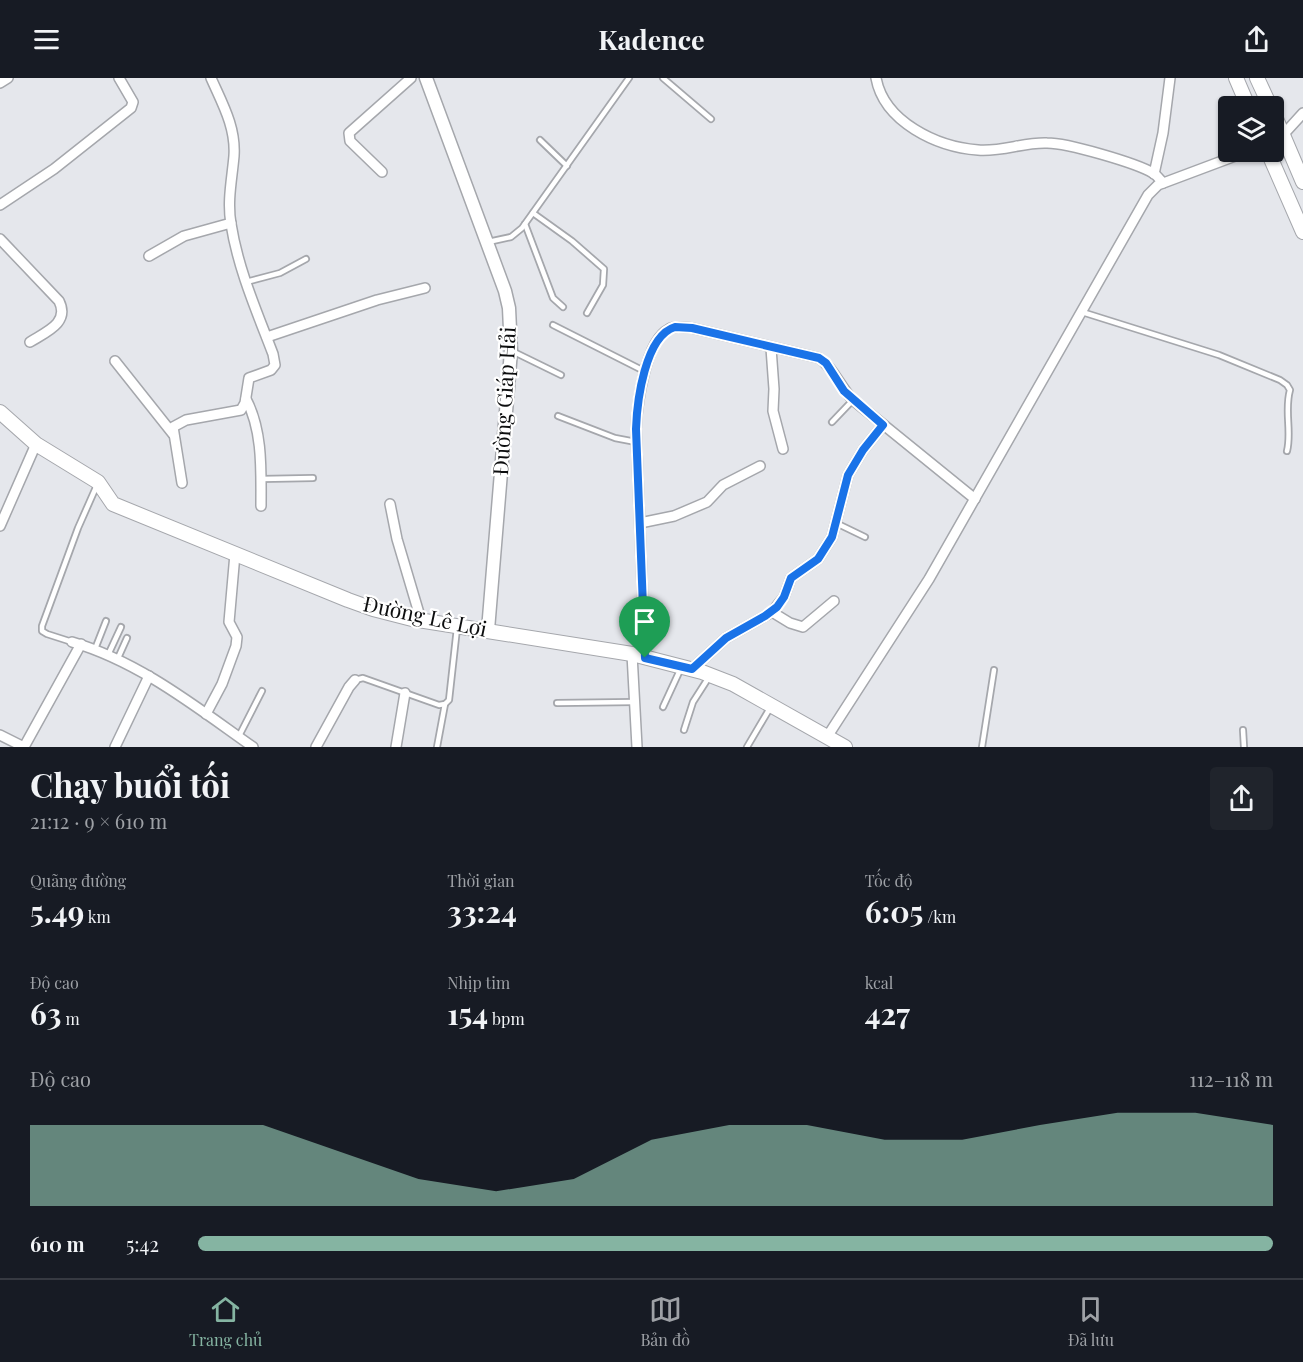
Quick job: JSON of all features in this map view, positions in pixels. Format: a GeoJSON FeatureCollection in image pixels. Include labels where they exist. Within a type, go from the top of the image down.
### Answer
{"type":"FeatureCollection","features":[{"type":"Feature","properties":{"kind":"main road"},"geometry":{"type":"LineString","coordinates":[[1236,78],[1244,96]]}},
{"type":"Feature","properties":{"kind":"main road"},"geometry":{"type":"LineString","coordinates":[[1257,78],[1265,96]]}},
{"type":"Feature","properties":{"kind":"main road"},"geometry":{"type":"LineString","coordinates":[[1284,148],[1303,182]]}},
{"type":"Feature","properties":{"kind":"main road"},"geometry":{"type":"LineString","coordinates":[[1272,162],[1303,232]]}},
{"type":"Feature","properties":{"kind":"main road","name":"Đường Lê Lợi"},"geometry":{"type":"LineString","coordinates":[[0,412],[36,444],[98,482],[113,504],[348,600],[373,609],[421,620],[638,656],[687,667],[733,684],[845,747]]}},
{"type":"Feature","properties":{"kind":"street"},"geometry":{"type":"LineString","coordinates":[[0,82],[8,78]]}},
{"type":"Feature","properties":{"kind":"street"},"geometry":{"type":"LineString","coordinates":[[0,205],[54,169],[131,108],[133,102],[119,78]]}},
{"type":"Feature","properties":{"kind":"street"},"geometry":{"type":"LineString","coordinates":[[182,483],[173,428],[178,423],[195,418],[237,412],[243,407],[246,399],[249,378],[271,370],[275,365],[246,282],[231,223],[229,190],[234,154],[233,135],[230,120],[211,78]]}},
{"type":"Feature","properties":{"kind":"street"},"geometry":{"type":"LineString","coordinates":[[382,172],[350,141],[349,133],[411,78]]}},
{"type":"Feature","properties":{"kind":"street","name":"Đường Giáp Hải"},"geometry":{"type":"LineString","coordinates":[[427,78],[505,291],[509,308],[511,351],[488,630]]}},
{"type":"Feature","properties":{"kind":"street"},"geometry":{"type":"LineString","coordinates":[[876,78],[884,102],[891,112],[915,129],[947,144],[979,150],[1048,142],[1071,146],[1154,174],[1164,183]]}},
{"type":"Feature","properties":{"kind":"street"},"geometry":{"type":"LineString","coordinates":[[1154,174],[1163,133],[1170,78]]}},
{"type":"Feature","properties":{"kind":"street"},"geometry":{"type":"LineString","coordinates":[[1284,131],[1303,113]]}},
{"type":"Feature","properties":{"kind":"street"},"geometry":{"type":"LineString","coordinates":[[827,737],[929,579],[1148,195],[1154,188],[1164,183],[1220,162]]}},
{"type":"Feature","properties":{"kind":"street"},"geometry":{"type":"LineString","coordinates":[[150,256],[184,236],[231,223]]}},
{"type":"Feature","properties":{"kind":"street"},"geometry":{"type":"LineString","coordinates":[[0,239],[59,301],[63,309],[63,315],[56,326],[30,342]]}},
{"type":"Feature","properties":{"kind":"street"},"geometry":{"type":"LineString","coordinates":[[267,338],[377,300],[425,288]]}},
{"type":"Feature","properties":{"kind":"street"},"geometry":{"type":"LineString","coordinates":[[637,747],[634,702],[638,656],[640,523],[636,442],[637,404],[644,371],[661,336],[667,329],[692,328],[823,360],[844,391],[975,499]]}},
{"type":"Feature","properties":{"kind":"street"},"geometry":{"type":"LineString","coordinates":[[771,348],[773,411],[783,449]]}},
{"type":"Feature","properties":{"kind":"street"},"geometry":{"type":"LineString","coordinates":[[115,361],[173,435]]}},
{"type":"Feature","properties":{"kind":"street"},"geometry":{"type":"LineString","coordinates":[[246,399],[257,432],[261,506]]}},
{"type":"Feature","properties":{"kind":"street"},"geometry":{"type":"LineString","coordinates":[[687,667],[726,638],[772,612],[781,602],[791,578],[818,559],[827,547],[836,523],[848,475],[863,450],[883,425]]}},
{"type":"Feature","properties":{"kind":"street"},"geometry":{"type":"LineString","coordinates":[[0,526],[36,444]]}},
{"type":"Feature","properties":{"kind":"street"},"geometry":{"type":"LineString","coordinates":[[640,523],[674,516],[707,502],[723,485],[760,466]]}},
{"type":"Feature","properties":{"kind":"street"},"geometry":{"type":"LineString","coordinates":[[390,504],[401,554],[421,620]]}},
{"type":"Feature","properties":{"kind":"street"},"geometry":{"type":"LineString","coordinates":[[206,714],[222,684],[236,646],[237,637],[229,622],[235,554]]}},
{"type":"Feature","properties":{"kind":"street"},"geometry":{"type":"LineString","coordinates":[[772,612],[790,623],[803,627],[834,601]]}},
{"type":"Feature","properties":{"kind":"street"},"geometry":{"type":"LineString","coordinates":[[0,735],[24,747],[77,643],[113,656],[149,676],[253,747]]}},
{"type":"Feature","properties":{"kind":"street"},"geometry":{"type":"LineString","coordinates":[[116,746],[149,676]]}},
{"type":"Feature","properties":{"kind":"street"},"geometry":{"type":"LineString","coordinates":[[316,747],[355,680]]}},
{"type":"Feature","properties":{"kind":"street"},"geometry":{"type":"LineString","coordinates":[[396,747],[405,693]]}},
{"type":"Feature","properties":{"kind":"lane"},"geometry":{"type":"LineString","coordinates":[[486,242],[511,237],[525,224],[629,78]]}},
{"type":"Feature","properties":{"kind":"lane"},"geometry":{"type":"LineString","coordinates":[[663,78],[711,119]]}},
{"type":"Feature","properties":{"kind":"lane"},"geometry":{"type":"LineString","coordinates":[[540,140],[567,166]]}},
{"type":"Feature","properties":{"kind":"lane"},"geometry":{"type":"LineString","coordinates":[[533,213],[572,241],[604,269],[603,285],[587,313]]}},
{"type":"Feature","properties":{"kind":"lane"},"geometry":{"type":"LineString","coordinates":[[525,224],[553,298],[563,307]]}},
{"type":"Feature","properties":{"kind":"lane"},"geometry":{"type":"LineString","coordinates":[[246,282],[280,273],[306,259]]}},
{"type":"Feature","properties":{"kind":"lane"},"geometry":{"type":"LineString","coordinates":[[1082,312],[1219,355],[1252,367],[1285,384],[1290,390],[1287,404],[1289,436],[1287,451]]}},
{"type":"Feature","properties":{"kind":"lane"},"geometry":{"type":"LineString","coordinates":[[553,324],[644,371]]}},
{"type":"Feature","properties":{"kind":"lane"},"geometry":{"type":"LineString","coordinates":[[511,351],[561,375]]}},
{"type":"Feature","properties":{"kind":"lane"},"geometry":{"type":"LineString","coordinates":[[832,422],[854,400]]}},
{"type":"Feature","properties":{"kind":"lane"},"geometry":{"type":"LineString","coordinates":[[558,416],[615,438],[636,442]]}},
{"type":"Feature","properties":{"kind":"lane"},"geometry":{"type":"LineString","coordinates":[[261,479],[313,478]]}},
{"type":"Feature","properties":{"kind":"lane"},"geometry":{"type":"LineString","coordinates":[[77,643],[47,634],[42,631],[42,626],[78,528],[98,482]]}},
{"type":"Feature","properties":{"kind":"lane"},"geometry":{"type":"LineString","coordinates":[[836,523],[865,537]]}},
{"type":"Feature","properties":{"kind":"lane"},"geometry":{"type":"LineString","coordinates":[[95,649],[106,621]]}},
{"type":"Feature","properties":{"kind":"lane"},"geometry":{"type":"LineString","coordinates":[[437,747],[445,704],[449,700],[457,625]]}},
{"type":"Feature","properties":{"kind":"lane"},"geometry":{"type":"LineString","coordinates":[[113,656],[121,627]]}},
{"type":"Feature","properties":{"kind":"lane"},"geometry":{"type":"LineString","coordinates":[[113,656],[127,638]]}},
{"type":"Feature","properties":{"kind":"lane"},"geometry":{"type":"LineString","coordinates":[[663,707],[687,667]]}},
{"type":"Feature","properties":{"kind":"lane"},"geometry":{"type":"LineString","coordinates":[[982,747],[994,670]]}},
{"type":"Feature","properties":{"kind":"lane"},"geometry":{"type":"LineString","coordinates":[[684,730],[693,702],[710,675]]}},
{"type":"Feature","properties":{"kind":"lane"},"geometry":{"type":"LineString","coordinates":[[355,680],[363,678],[439,705],[445,704]]}},
{"type":"Feature","properties":{"kind":"lane"},"geometry":{"type":"LineString","coordinates":[[238,737],[262,691]]}},
{"type":"Feature","properties":{"kind":"lane"},"geometry":{"type":"LineString","coordinates":[[556,703],[634,702]]}},
{"type":"Feature","properties":{"kind":"lane"},"geometry":{"type":"LineString","coordinates":[[747,747],[771,706]]}},
{"type":"Feature","properties":{"kind":"lane"},"geometry":{"type":"LineString","coordinates":[[1244,730],[1244,747]]}},
{"type":"Feature","properties":{"kind":"route"},"geometry":{"type":"LineString","coordinates":[[675,327],[692,328],[823,360],[844,391],[883,425],[863,450],[848,475],[832,537],[827,547],[808,568],[791,578],[784,597],[777,607],[726,638],[692,669],[645,658],[636,429],[637,404],[644,371],[652,351],[667,329],[675,327]]}}]}
